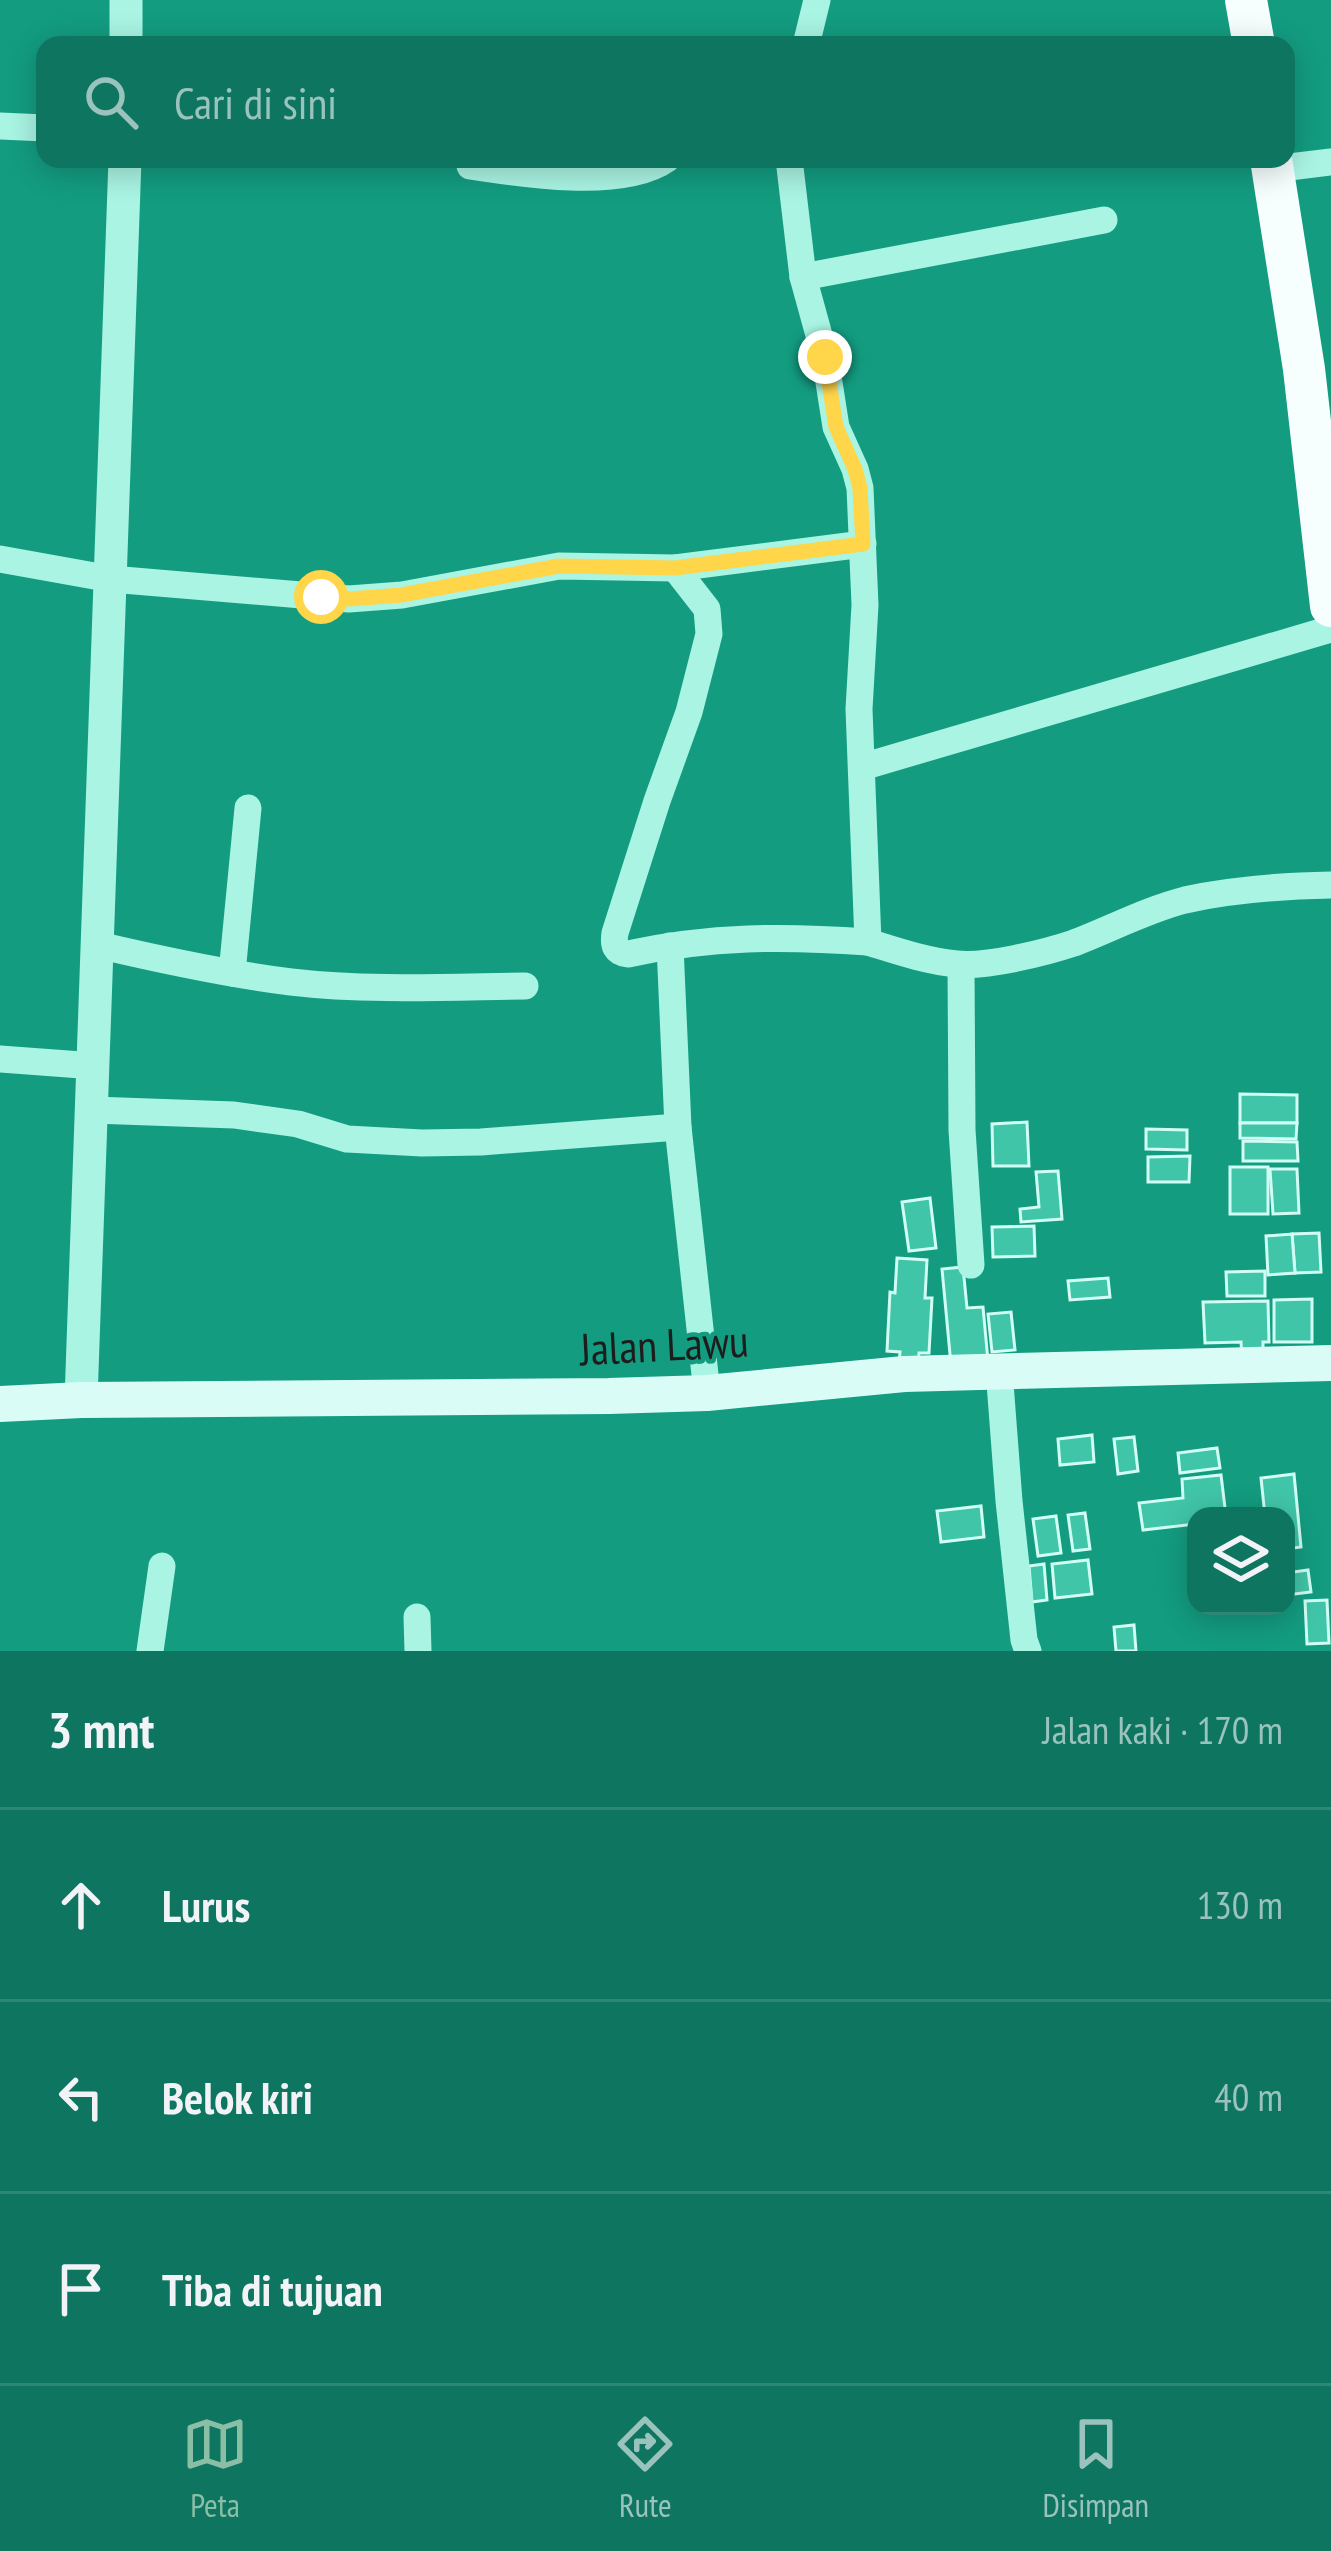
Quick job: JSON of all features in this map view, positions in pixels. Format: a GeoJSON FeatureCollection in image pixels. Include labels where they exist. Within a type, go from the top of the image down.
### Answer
{"type":"FeatureCollection","features":[{"type":"Feature","properties":{"kind":"main road"},"geometry":{"type":"LineString","coordinates":[[1246,0],[1252,36]]}},
{"type":"Feature","properties":{"kind":"main road"},"geometry":{"type":"LineString","coordinates":[[1273,168],[1304,369],[1331,606]]}},
{"type":"Feature","properties":{"kind":"main road","name":"Jalan Lawu"},"geometry":{"type":"LineString","coordinates":[[0,1404],[707,1393],[904,1374],[1331,1363]]}},
{"type":"Feature","properties":{"kind":"street"},"geometry":{"type":"LineString","coordinates":[[126,0],[126,36]]}},
{"type":"Feature","properties":{"kind":"street"},"geometry":{"type":"LineString","coordinates":[[808,36],[817,0]]}},
{"type":"Feature","properties":{"kind":"street"},"geometry":{"type":"LineString","coordinates":[[0,126],[36,128]]}},
{"type":"Feature","properties":{"kind":"street"},"geometry":{"type":"LineString","coordinates":[[1295,163],[1331,161]]}},
{"type":"Feature","properties":{"kind":"street"},"geometry":{"type":"LineString","coordinates":[[81,1400],[125,168]]}},
{"type":"Feature","properties":{"kind":"street"},"geometry":{"type":"LineString","coordinates":[[483,168],[529,175],[600,176],[650,168]]}},
{"type":"Feature","properties":{"kind":"street"},"geometry":{"type":"LineString","coordinates":[[790,168],[803,277],[825,357],[836,427],[860,488],[865,605],[859,710],[868,942]]}},
{"type":"Feature","properties":{"kind":"street"},"geometry":{"type":"LineString","coordinates":[[803,277],[1104,220]]}},
{"type":"Feature","properties":{"kind":"street"},"geometry":{"type":"LineString","coordinates":[[0,559],[111,579],[350,599],[401,595],[559,566],[675,568],[863,544]]}},
{"type":"Feature","properties":{"kind":"street"},"geometry":{"type":"LineString","coordinates":[[675,568],[707,609],[709,634],[689,712],[614,940],[617,950],[628,954],[715,939],[777,936],[868,942],[962,965],[1021,957],[1073,943],[1183,901],[1241,890],[1331,886]]}},
{"type":"Feature","properties":{"kind":"street"},"geometry":{"type":"LineString","coordinates":[[862,767],[1331,629]]}},
{"type":"Feature","properties":{"kind":"street"},"geometry":{"type":"LineString","coordinates":[[232,973],[248,808]]}},
{"type":"Feature","properties":{"kind":"street"},"geometry":{"type":"LineString","coordinates":[[98,945],[295,983],[525,986]]}},
{"type":"Feature","properties":{"kind":"street"},"geometry":{"type":"LineString","coordinates":[[670,946],[678,1127],[707,1393]]}},
{"type":"Feature","properties":{"kind":"street"},"geometry":{"type":"LineString","coordinates":[[962,965],[962,1130],[971,1264]]}},
{"type":"Feature","properties":{"kind":"street"},"geometry":{"type":"LineString","coordinates":[[0,1059],[94,1066]]}},
{"type":"Feature","properties":{"kind":"street"},"geometry":{"type":"LineString","coordinates":[[93,1110],[234,1115],[298,1124],[347,1139],[422,1143],[678,1127]]}},
{"type":"Feature","properties":{"kind":"street"},"geometry":{"type":"LineString","coordinates":[[999,1370],[1028,1651]]}},
{"type":"Feature","properties":{"kind":"street"},"geometry":{"type":"LineString","coordinates":[[150,1651],[162,1566]]}},
{"type":"Feature","properties":{"kind":"street"},"geometry":{"type":"LineString","coordinates":[[417,1617],[418,1651]]}},
{"type":"Feature","properties":{"kind":"building"},"geometry":{"type":"Polygon","coordinates":[[[1240,1094],[1297,1095],[1297,1123],[1240,1123],[1240,1094]]]}},
{"type":"Feature","properties":{"kind":"building"},"geometry":{"type":"Polygon","coordinates":[[[1027,1122],[1029,1166],[993,1166],[992,1124],[1027,1122]]]}},
{"type":"Feature","properties":{"kind":"building"},"geometry":{"type":"Polygon","coordinates":[[[1240,1123],[1297,1123],[1296,1139],[1240,1138],[1240,1123]]]}},
{"type":"Feature","properties":{"kind":"building"},"geometry":{"type":"Polygon","coordinates":[[[1146,1129],[1187,1130],[1187,1150],[1146,1149],[1146,1129]]]}},
{"type":"Feature","properties":{"kind":"building"},"geometry":{"type":"Polygon","coordinates":[[[1243,1141],[1297,1142],[1298,1161],[1243,1161],[1243,1141]]]}},
{"type":"Feature","properties":{"kind":"building"},"geometry":{"type":"Polygon","coordinates":[[[1190,1156],[1189,1182],[1148,1182],[1148,1157],[1190,1156]]]}},
{"type":"Feature","properties":{"kind":"building"},"geometry":{"type":"Polygon","coordinates":[[[1230,1167],[1268,1167],[1268,1214],[1230,1214],[1230,1167]]]}},
{"type":"Feature","properties":{"kind":"building"},"geometry":{"type":"Polygon","coordinates":[[[1270,1169],[1297,1169],[1299,1213],[1273,1214],[1270,1169]]]}},
{"type":"Feature","properties":{"kind":"building"},"geometry":{"type":"Polygon","coordinates":[[[1058,1171],[1062,1219],[1021,1222],[1020,1209],[1039,1207],[1036,1172],[1058,1171]]]}},
{"type":"Feature","properties":{"kind":"building"},"geometry":{"type":"Polygon","coordinates":[[[930,1198],[936,1248],[909,1251],[902,1202],[930,1198]]]}},
{"type":"Feature","properties":{"kind":"building"},"geometry":{"type":"Polygon","coordinates":[[[1034,1226],[1035,1256],[993,1257],[992,1227],[1034,1226]]]}},
{"type":"Feature","properties":{"kind":"building"},"geometry":{"type":"Polygon","coordinates":[[[1319,1233],[1321,1272],[1295,1273],[1292,1234],[1319,1233]]]}},
{"type":"Feature","properties":{"kind":"building"},"geometry":{"type":"Polygon","coordinates":[[[1292,1234],[1295,1273],[1268,1275],[1266,1236],[1292,1234]]]}},
{"type":"Feature","properties":{"kind":"building"},"geometry":{"type":"Polygon","coordinates":[[[897,1258],[927,1260],[925,1298],[932,1298],[929,1353],[919,1353],[918,1364],[899,1364],[900,1352],[887,1351],[897,1258]]]}},
{"type":"Feature","properties":{"kind":"building"},"geometry":{"type":"Polygon","coordinates":[[[963,1267],[967,1308],[983,1307],[988,1361],[951,1365],[942,1269],[963,1267]]]}},
{"type":"Feature","properties":{"kind":"building"},"geometry":{"type":"Polygon","coordinates":[[[1265,1271],[1265,1296],[1227,1296],[1226,1272],[1265,1271]]]}},
{"type":"Feature","properties":{"kind":"building"},"geometry":{"type":"Polygon","coordinates":[[[1108,1278],[1110,1297],[1070,1300],[1068,1281],[1108,1278]]]}},
{"type":"Feature","properties":{"kind":"building"},"geometry":{"type":"Polygon","coordinates":[[[1312,1299],[1312,1342],[1274,1342],[1274,1300],[1312,1299]]]}},
{"type":"Feature","properties":{"kind":"building"},"geometry":{"type":"Polygon","coordinates":[[[1268,1301],[1269,1342],[1263,1342],[1263,1356],[1242,1357],[1241,1342],[1205,1343],[1203,1302],[1268,1301]]]}},
{"type":"Feature","properties":{"kind":"building"},"geometry":{"type":"Polygon","coordinates":[[[1011,1312],[1015,1350],[992,1352],[988,1314],[1011,1312]]]}},
{"type":"Feature","properties":{"kind":"building"},"geometry":{"type":"Polygon","coordinates":[[[1092,1435],[1094,1462],[1060,1465],[1058,1439],[1092,1435]]]}},
{"type":"Feature","properties":{"kind":"building"},"geometry":{"type":"Polygon","coordinates":[[[1134,1437],[1138,1471],[1118,1474],[1114,1439],[1134,1437]]]}},
{"type":"Feature","properties":{"kind":"building"},"geometry":{"type":"Polygon","coordinates":[[[1217,1448],[1220,1468],[1180,1473],[1178,1453],[1217,1448]]]}},
{"type":"Feature","properties":{"kind":"building"},"geometry":{"type":"Polygon","coordinates":[[[1294,1474],[1301,1547],[1295,1548],[1295,1507],[1264,1507],[1261,1478],[1294,1474]]]}},
{"type":"Feature","properties":{"kind":"building"},"geometry":{"type":"Polygon","coordinates":[[[1221,1475],[1225,1507],[1187,1507],[1187,1525],[1143,1530],[1139,1503],[1183,1498],[1182,1479],[1221,1475]]]}},
{"type":"Feature","properties":{"kind":"building"},"geometry":{"type":"Polygon","coordinates":[[[981,1506],[984,1537],[941,1542],[937,1511],[981,1506]]]}},
{"type":"Feature","properties":{"kind":"building"},"geometry":{"type":"Polygon","coordinates":[[[1085,1513],[1090,1549],[1073,1551],[1068,1515],[1085,1513]]]}},
{"type":"Feature","properties":{"kind":"building"},"geometry":{"type":"Polygon","coordinates":[[[1056,1516],[1061,1553],[1038,1556],[1033,1519],[1056,1516]]]}},
{"type":"Feature","properties":{"kind":"building"},"geometry":{"type":"Polygon","coordinates":[[[1088,1560],[1092,1594],[1055,1598],[1052,1564],[1088,1560]]]}},
{"type":"Feature","properties":{"kind":"building"},"geometry":{"type":"Polygon","coordinates":[[[1044,1564],[1047,1600],[1032,1602],[1029,1566],[1044,1564]]]}},
{"type":"Feature","properties":{"kind":"building"},"geometry":{"type":"Polygon","coordinates":[[[1308,1570],[1311,1592],[1295,1594],[1295,1572],[1308,1570]]]}},
{"type":"Feature","properties":{"kind":"building"},"geometry":{"type":"Polygon","coordinates":[[[1327,1600],[1329,1643],[1307,1644],[1305,1601],[1327,1600]]]}},
{"type":"Feature","properties":{"kind":"building"},"geometry":{"type":"Polygon","coordinates":[[[1134,1625],[1136,1651],[1116,1651],[1114,1627],[1134,1625]]]}},
{"type":"Feature","properties":{"kind":"route"},"geometry":{"type":"LineString","coordinates":[[321,597],[401,595],[559,566],[675,568],[863,544],[860,488],[836,427],[825,357]]}}]}
